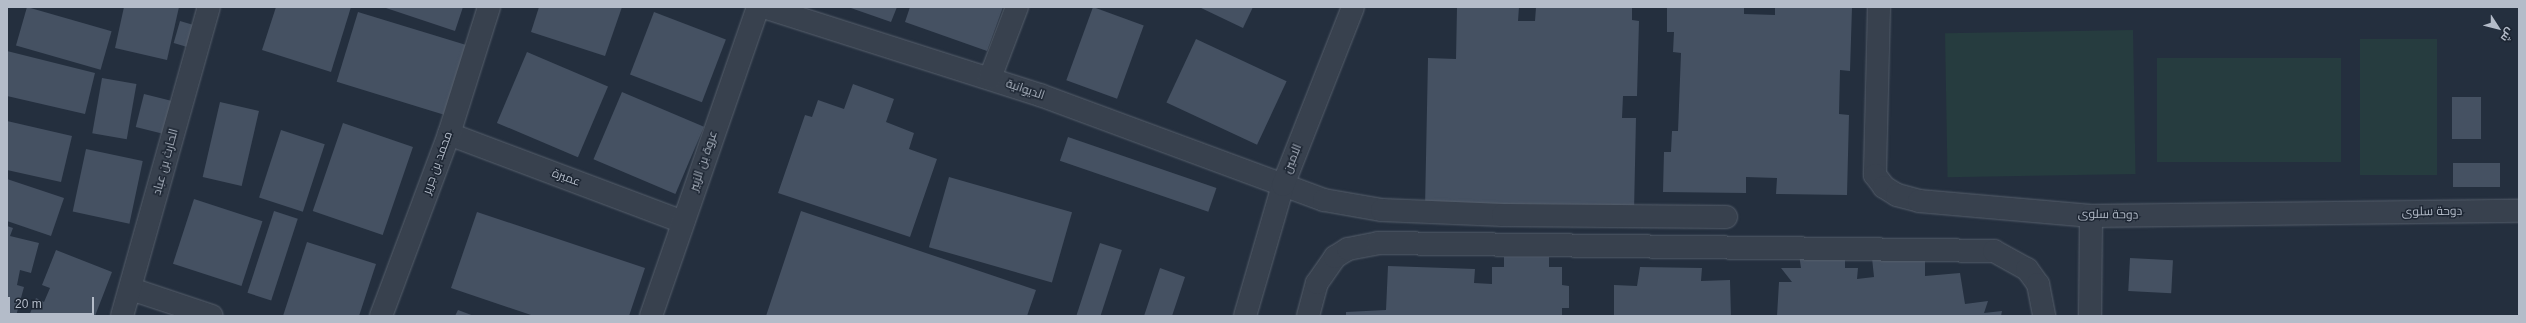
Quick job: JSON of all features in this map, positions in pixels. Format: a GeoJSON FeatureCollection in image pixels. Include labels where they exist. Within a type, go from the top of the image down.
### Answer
{"type":"FeatureCollection","features":[{"type":"Feature","properties":{"kind":"street","name":"الحارث بن عباد"},"geometry":{"type":"LineString","coordinates":[[122,316],[209,7]]}},
{"type":"Feature","properties":{"kind":"street","name":"محمد بن جرير"},"geometry":{"type":"LineString","coordinates":[[381,316],[449,134],[489,7]]}},
{"type":"Feature","properties":{"kind":"street","name":"عروة بن الزبير"},"geometry":{"type":"LineString","coordinates":[[651,316],[758,7]]}},
{"type":"Feature","properties":{"kind":"street","name":"الديوانية"},"geometry":{"type":"LineString","coordinates":[[764,7],[990,78],[1324,200],[1382,210],[1503,215],[1726,217]]}},
{"type":"Feature","properties":{"kind":"street"},"geometry":{"type":"LineString","coordinates":[[990,78],[1017,7]]}},
{"type":"Feature","properties":{"kind":"street","name":"الامين"},"geometry":{"type":"LineString","coordinates":[[1245,316],[1283,185],[1353,7]]}},
{"type":"Feature","properties":{"kind":"street","name":"دوحة سلوى"},"geometry":{"type":"LineString","coordinates":[[1879,7],[1875,175],[1884,187],[1919,200],[2091,216],[2519,211]]}},
{"type":"Feature","properties":{"kind":"street","name":"عميرة"},"geometry":{"type":"LineString","coordinates":[[449,134],[683,222]]}},
{"type":"Feature","properties":{"kind":"street"},"geometry":{"type":"LineString","coordinates":[[2090,316],[2091,216]]}},
{"type":"Feature","properties":{"kind":"street"},"geometry":{"type":"LineString","coordinates":[[1308,316],[1316,283],[1334,257],[1348,248],[1378,243],[1994,251],[2027,269],[2038,284],[2044,316]]}},
{"type":"Feature","properties":{"kind":"street"},"geometry":{"type":"LineString","coordinates":[[131,288],[212,316]]}},
{"type":"Feature","properties":{"kind":"green space"},"geometry":{"type":"Polygon","coordinates":[[[2133,30],[2136,174],[1948,177],[1945,33],[2133,30]]]}},
{"type":"Feature","properties":{"kind":"green space"},"geometry":{"type":"Polygon","coordinates":[[[2360,39],[2437,39],[2437,175],[2360,175],[2360,39]]]}},
{"type":"Feature","properties":{"kind":"green space"},"geometry":{"type":"Polygon","coordinates":[[[2157,58],[2341,58],[2341,162],[2157,162],[2157,58]]]}},
{"type":"Feature","properties":{"kind":"building"},"geometry":{"type":"Polygon","coordinates":[[[27,7],[112,31],[101,70],[16,45],[27,7]]]}},
{"type":"Feature","properties":{"kind":"building"},"geometry":{"type":"Polygon","coordinates":[[[124,7],[179,7],[167,60],[115,48],[124,7]]]}},
{"type":"Feature","properties":{"kind":"building"},"geometry":{"type":"Polygon","coordinates":[[[276,7],[351,7],[331,72],[262,50],[276,7]]]}},
{"type":"Feature","properties":{"kind":"building"},"geometry":{"type":"Polygon","coordinates":[[[383,7],[463,7],[455,31],[383,7]]]}},
{"type":"Feature","properties":{"kind":"building"},"geometry":{"type":"Polygon","coordinates":[[[539,7],[622,7],[605,56],[531,32],[539,7]]]}},
{"type":"Feature","properties":{"kind":"building"},"geometry":{"type":"Polygon","coordinates":[[[848,7],[897,7],[891,22],[848,7]]]}},
{"type":"Feature","properties":{"kind":"building"},"geometry":{"type":"Polygon","coordinates":[[[910,7],[1003,7],[987,51],[905,22],[910,7]]]}},
{"type":"Feature","properties":{"kind":"building"},"geometry":{"type":"Polygon","coordinates":[[[1093,7],[1144,25],[1117,99],[1066,80],[1093,7]]]}},
{"type":"Feature","properties":{"kind":"building"},"geometry":{"type":"Polygon","coordinates":[[[1199,7],[1253,7],[1243,28],[1199,7]]]}},
{"type":"Feature","properties":{"kind":"building"},"geometry":{"type":"Polygon","coordinates":[[[1457,7],[1519,7],[1518,21],[1535,21],[1536,7],[1632,7],[1632,20],[1639,21],[1637,96],[1623,96],[1622,118],[1636,118],[1634,212],[1425,208],[1428,58],[1456,59],[1457,7]]]}},
{"type":"Feature","properties":{"kind":"building"},"geometry":{"type":"Polygon","coordinates":[[[1667,7],[1744,7],[1744,14],[1775,15],[1775,7],[1852,7],[1850,71],[1840,70],[1839,114],[1849,115],[1847,195],[1776,194],[1777,178],[1746,177],[1746,193],[1663,192],[1664,152],[1671,152],[1672,131],[1678,131],[1681,53],[1673,52],[1674,32],[1667,32],[1667,7]]]}},
{"type":"Feature","properties":{"kind":"building"},"geometry":{"type":"Polygon","coordinates":[[[358,12],[467,45],[446,115],[337,82],[358,12]]]}},
{"type":"Feature","properties":{"kind":"building"},"geometry":{"type":"Polygon","coordinates":[[[654,12],[726,40],[702,102],[630,75],[654,12]]]}},
{"type":"Feature","properties":{"kind":"building"},"geometry":{"type":"Polygon","coordinates":[[[180,21],[194,25],[188,47],[174,43],[180,21]]]}},
{"type":"Feature","properties":{"kind":"building"},"geometry":{"type":"Polygon","coordinates":[[[1196,39],[1287,81],[1257,145],[1166,102],[1196,39]]]}},
{"type":"Feature","properties":{"kind":"building"},"geometry":{"type":"Polygon","coordinates":[[[7,51],[95,73],[85,114],[7,96],[7,51]]]}},
{"type":"Feature","properties":{"kind":"building"},"geometry":{"type":"Polygon","coordinates":[[[527,52],[608,86],[578,157],[497,123],[527,52]]]}},
{"type":"Feature","properties":{"kind":"building"},"geometry":{"type":"Polygon","coordinates":[[[102,78],[136,84],[127,139],[92,133],[102,78]]]}},
{"type":"Feature","properties":{"kind":"building"},"geometry":{"type":"Polygon","coordinates":[[[853,84],[894,99],[886,122],[914,133],[909,149],[937,159],[910,237],[778,193],[805,115],[812,117],[818,100],[844,109],[853,84]]]}},
{"type":"Feature","properties":{"kind":"building"},"geometry":{"type":"Polygon","coordinates":[[[622,92],[704,127],[675,194],[593,159],[622,92]]]}},
{"type":"Feature","properties":{"kind":"building"},"geometry":{"type":"Polygon","coordinates":[[[144,94],[173,101],[165,134],[136,127],[144,94]]]}},
{"type":"Feature","properties":{"kind":"building"},"geometry":{"type":"Polygon","coordinates":[[[2452,97],[2481,97],[2481,139],[2452,139],[2452,97]]]}},
{"type":"Feature","properties":{"kind":"building"},"geometry":{"type":"Polygon","coordinates":[[[220,102],[259,111],[242,186],[203,177],[220,102]]]}},
{"type":"Feature","properties":{"kind":"building"},"geometry":{"type":"Polygon","coordinates":[[[7,121],[72,136],[61,182],[7,170],[7,121]]]}},
{"type":"Feature","properties":{"kind":"building"},"geometry":{"type":"Polygon","coordinates":[[[343,123],[413,147],[383,235],[313,211],[343,123]]]}},
{"type":"Feature","properties":{"kind":"building"},"geometry":{"type":"Polygon","coordinates":[[[281,130],[325,144],[303,212],[259,198],[281,130]]]}},
{"type":"Feature","properties":{"kind":"building"},"geometry":{"type":"Polygon","coordinates":[[[1068,137],[1216,188],[1208,212],[1060,161],[1068,137]]]}},
{"type":"Feature","properties":{"kind":"building"},"geometry":{"type":"Polygon","coordinates":[[[86,149],[143,161],[129,224],[73,212],[86,149]]]}},
{"type":"Feature","properties":{"kind":"building"},"geometry":{"type":"Polygon","coordinates":[[[2453,163],[2500,163],[2500,187],[2453,187],[2453,163]]]}},
{"type":"Feature","properties":{"kind":"building"},"geometry":{"type":"Polygon","coordinates":[[[949,177],[1072,212],[1052,282],[929,247],[949,177]]]}},
{"type":"Feature","properties":{"kind":"building"},"geometry":{"type":"Polygon","coordinates":[[[7,179],[64,198],[51,236],[7,221],[7,179]]]}},
{"type":"Feature","properties":{"kind":"building"},"geometry":{"type":"Polygon","coordinates":[[[194,199],[262,221],[241,286],[173,264],[194,199]]]}},
{"type":"Feature","properties":{"kind":"building"},"geometry":{"type":"Polygon","coordinates":[[[274,211],[298,219],[271,301],[247,293],[274,211]]]}},
{"type":"Feature","properties":{"kind":"building"},"geometry":{"type":"Polygon","coordinates":[[[801,211],[1036,290],[1027,316],[766,316],[801,211]]]}},
{"type":"Feature","properties":{"kind":"building"},"geometry":{"type":"Polygon","coordinates":[[[477,212],[645,268],[629,316],[534,316],[451,288],[477,212]]]}},
{"type":"Feature","properties":{"kind":"building"},"geometry":{"type":"Polygon","coordinates":[[[7,226],[13,228],[10,236],[39,243],[31,273],[20,270],[17,285],[24,287],[16,316],[7,315],[7,226]]]}},
{"type":"Feature","properties":{"kind":"building"},"geometry":{"type":"Polygon","coordinates":[[[307,242],[376,264],[359,316],[283,316],[307,242]]]}},
{"type":"Feature","properties":{"kind":"building"},"geometry":{"type":"Polygon","coordinates":[[[1100,243],[1122,250],[1100,316],[1076,316],[1100,243]]]}},
{"type":"Feature","properties":{"kind":"building"},"geometry":{"type":"Polygon","coordinates":[[[56,250],[112,272],[95,316],[29,316],[36,298],[44,302],[50,288],[42,285],[56,250]]]}},
{"type":"Feature","properties":{"kind":"building"},"geometry":{"type":"Polygon","coordinates":[[[1799,254],[1845,258],[1845,268],[1858,268],[1857,279],[1874,277],[1872,258],[1925,259],[1925,276],[1960,273],[1965,304],[1988,301],[1984,313],[2002,311],[2001,316],[1777,316],[1779,282],[1792,282],[1781,268],[1801,268],[1799,254]]]}},
{"type":"Feature","properties":{"kind":"building"},"geometry":{"type":"Polygon","coordinates":[[[1504,257],[1549,257],[1549,267],[1562,267],[1562,285],[1569,286],[1569,308],[1562,308],[1562,316],[1346,316],[1346,312],[1386,310],[1388,266],[1475,269],[1474,283],[1492,284],[1492,267],[1504,267],[1504,257]]]}},
{"type":"Feature","properties":{"kind":"building"},"geometry":{"type":"Polygon","coordinates":[[[2130,258],[2173,260],[2171,293],[2128,291],[2130,258]]]}},
{"type":"Feature","properties":{"kind":"building"},"geometry":{"type":"Polygon","coordinates":[[[1640,267],[1702,268],[1701,281],[1730,280],[1731,316],[1614,316],[1614,285],[1637,286],[1640,267]]]}},
{"type":"Feature","properties":{"kind":"building"},"geometry":{"type":"Polygon","coordinates":[[[1160,268],[1185,277],[1172,316],[1144,316],[1160,268]]]}},
{"type":"Feature","properties":{"kind":"building"},"geometry":{"type":"Polygon","coordinates":[[[458,310],[474,316],[455,316],[458,310]]]}}]}
